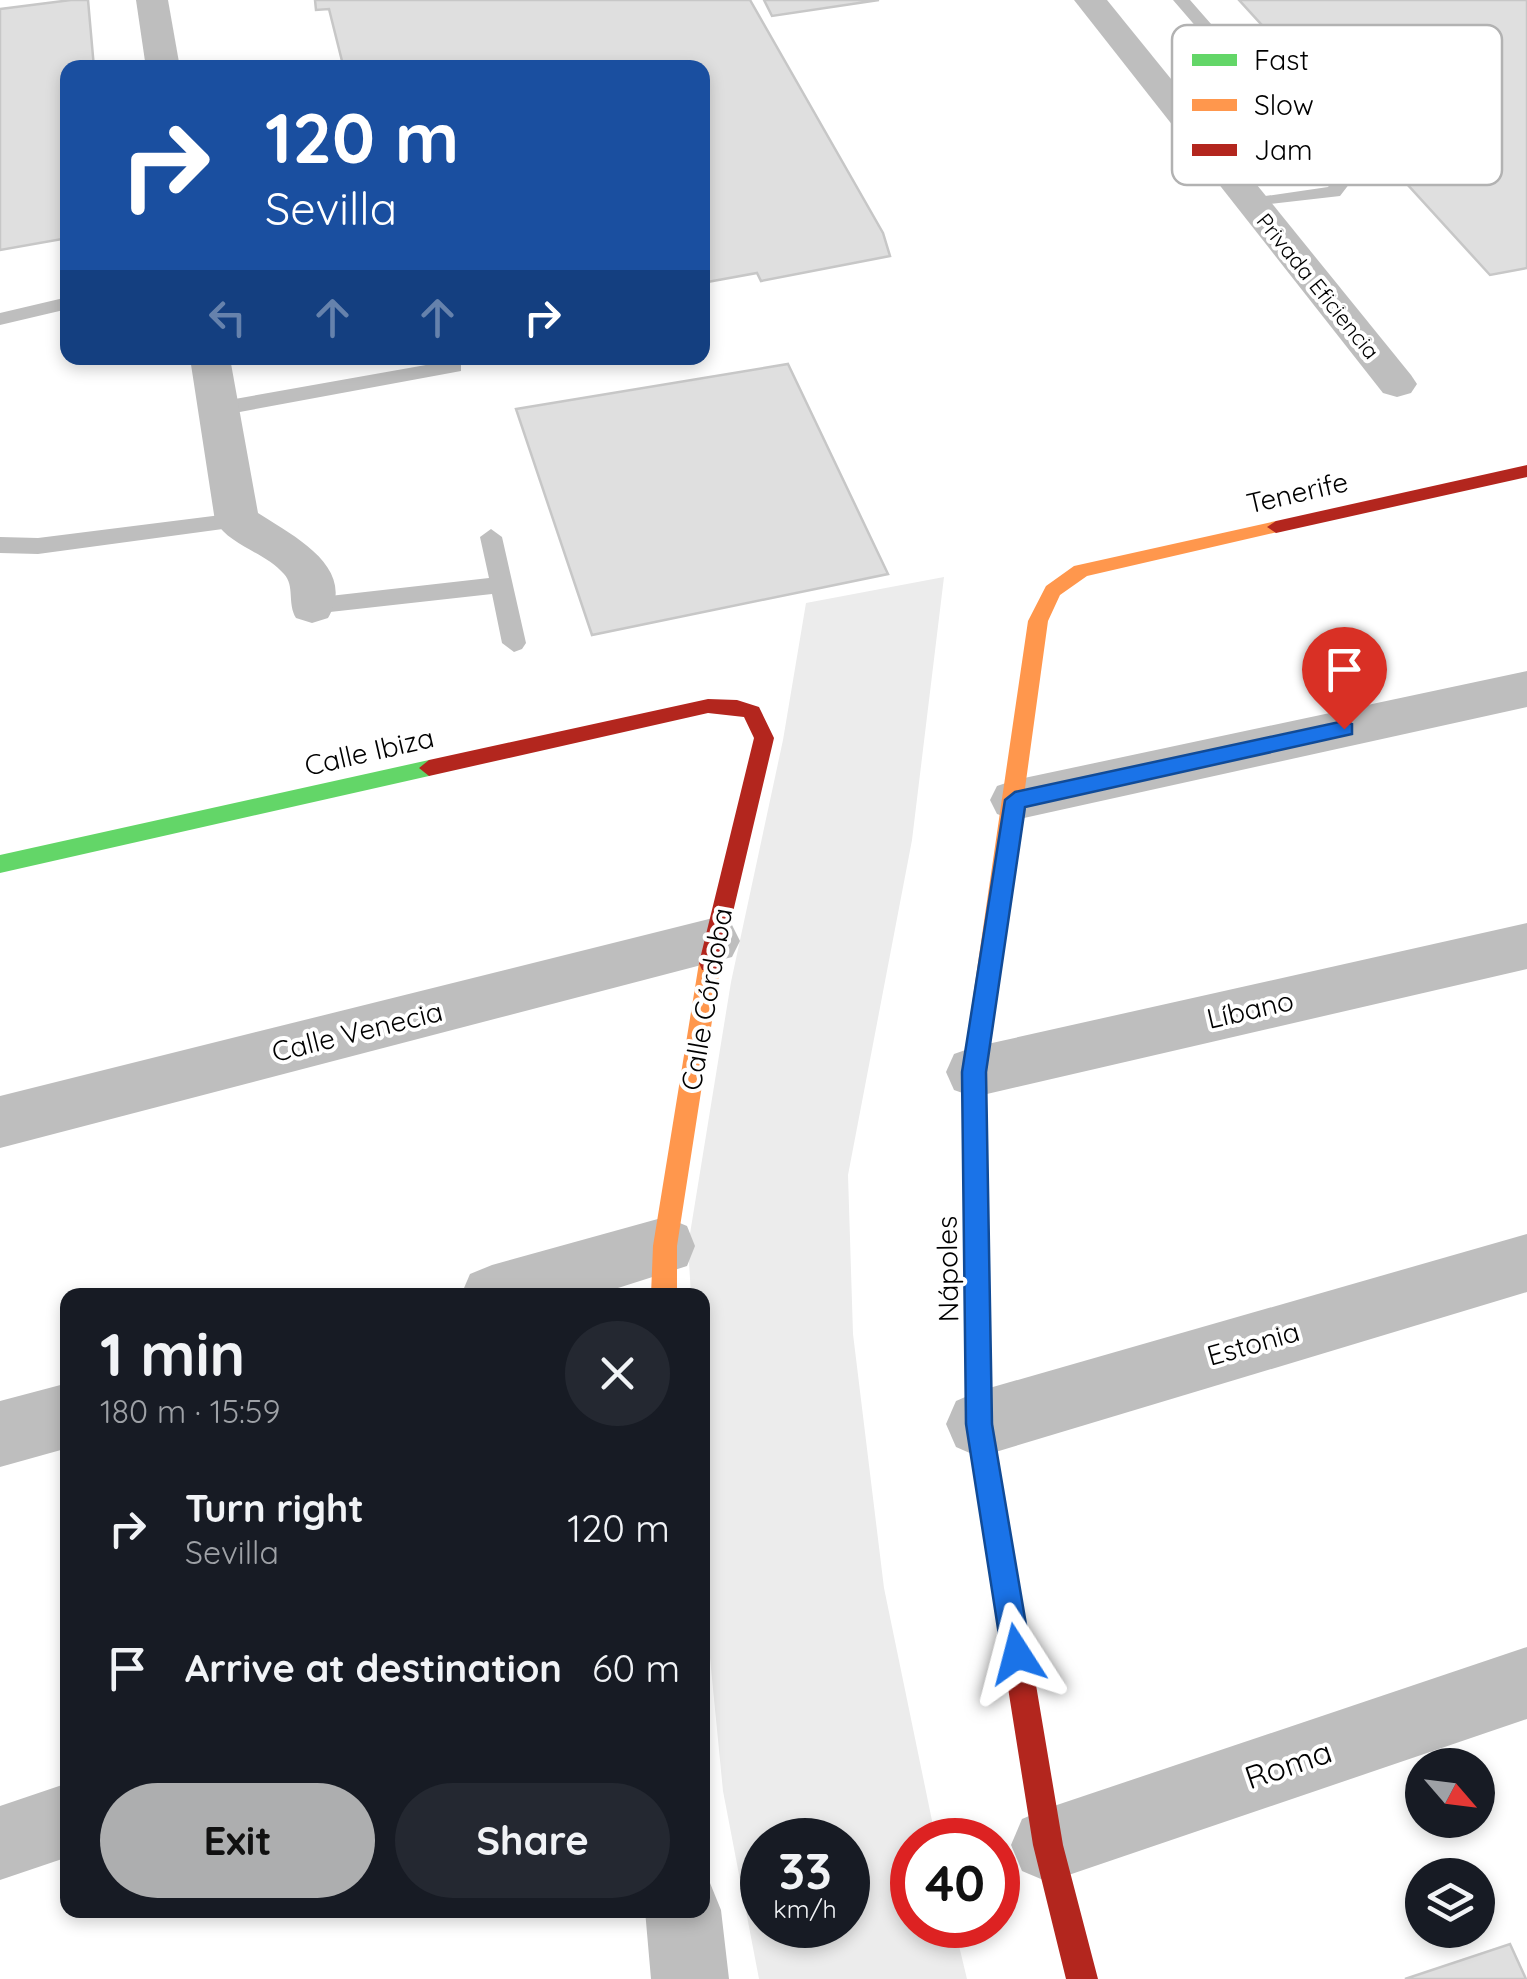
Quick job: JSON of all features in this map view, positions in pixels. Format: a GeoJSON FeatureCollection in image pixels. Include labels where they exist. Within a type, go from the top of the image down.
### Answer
{"type":"FeatureCollection","features":[{"type":"Feature","properties":{"kind":"street"},"geometry":{"type":"LineString","coordinates":[[152,0],[162,60]]}},
{"type":"Feature","properties":{"kind":"street","name":"Privada Eficiencia"},"geometry":{"type":"LineString","coordinates":[[1090,0],[1172,103]]}},
{"type":"Feature","properties":{"kind":"street","name":"Privada Eficiencia"},"geometry":{"type":"LineString","coordinates":[[1238,185],[1397,384]]}},
{"type":"Feature","properties":{"kind":"street"},"geometry":{"type":"LineString","coordinates":[[211,365],[237,521],[298,560],[313,581],[312,606]]}},
{"type":"Feature","properties":{"kind":"street","name":"Tenerife"},"geometry":{"type":"LineString","coordinates":[[1080,572],[1527,471]]}},
{"type":"Feature","properties":{"kind":"street","name":"Nápoles"},"geometry":{"type":"LineString","coordinates":[[1080,572],[1053,591],[1038,622],[974,1072],[979,1424],[1048,1845],[1082,1979]]}},
{"type":"Feature","properties":{"kind":"street"},"geometry":{"type":"LineString","coordinates":[[1015,800],[1527,689]]}},
{"type":"Feature","properties":{"kind":"street","name":"Calle Ibiza"},"geometry":{"type":"LineString","coordinates":[[0,864],[708,706],[735,706],[752,711]]}},
{"type":"Feature","properties":{"kind":"street","name":"Calle Córdoba"},"geometry":{"type":"LineString","coordinates":[[665,1270],[713,941],[764,738],[761,721],[752,711]]}},
{"type":"Feature","properties":{"kind":"street","name":"Calle Venecia"},"geometry":{"type":"LineString","coordinates":[[0,1122],[713,941]]}},
{"type":"Feature","properties":{"kind":"street","name":"Líbano"},"geometry":{"type":"LineString","coordinates":[[974,1072],[1527,946]]}},
{"type":"Feature","properties":{"kind":"street","name":"Estonia"},"geometry":{"type":"LineString","coordinates":[[979,1424],[1527,1263]]}},
{"type":"Feature","properties":{"kind":"street"},"geometry":{"type":"LineString","coordinates":[[540,1288],[665,1270]]}},
{"type":"Feature","properties":{"kind":"street"},"geometry":{"type":"LineString","coordinates":[[0,1434],[60,1417]]}},
{"type":"Feature","properties":{"kind":"street","name":"Roma"},"geometry":{"type":"LineString","coordinates":[[1048,1845],[1527,1683]]}},
{"type":"Feature","properties":{"kind":"street"},"geometry":{"type":"LineString","coordinates":[[0,1842],[60,1823]]}},
{"type":"Feature","properties":{"kind":"street"},"geometry":{"type":"LineString","coordinates":[[684,1918],[690,1979]]}},
{"type":"Feature","properties":{"kind":"lane"},"geometry":{"type":"LineString","coordinates":[[1181,0],[1203,25]]}},
{"type":"Feature","properties":{"kind":"lane"},"geometry":{"type":"LineString","coordinates":[[1252,203],[1334,192],[1339,185]]}},
{"type":"Feature","properties":{"kind":"lane"},"geometry":{"type":"LineString","coordinates":[[0,318],[60,305]]}},
{"type":"Feature","properties":{"kind":"lane"},"geometry":{"type":"LineString","coordinates":[[360,365],[366,382]]}},
{"type":"Feature","properties":{"kind":"lane"},"geometry":{"type":"LineString","coordinates":[[218,409],[454,366]]}},
{"type":"Feature","properties":{"kind":"lane"},"geometry":{"type":"LineString","coordinates":[[0,544],[38,546],[237,521]]}},
{"type":"Feature","properties":{"kind":"lane"},"geometry":{"type":"LineString","coordinates":[[491,538],[514,642]]}},
{"type":"Feature","properties":{"kind":"lane"},"geometry":{"type":"LineString","coordinates":[[312,606],[418,598],[500,584]]}},
{"type":"Feature","properties":{"kind":"shaded area"},"geometry":{"type":"Polygon","coordinates":[[[944,577],[912,840],[848,1175],[853,1334],[884,1588],[931,1818],[890,1818],[890,1948],[960,1948],[967,1979],[759,1979],[753,1948],[870,1948],[870,1818],[740,1818],[740,1880],[723,1791],[710,1658],[710,1288],[691,1288],[688,1246],[731,982],[783,740],[806,603],[944,577]]]}},
{"type":"Feature","properties":{"kind":"building"},"geometry":{"type":"Polygon","coordinates":[[[88,0],[93,60],[60,60],[60,239],[0,250],[0,9],[88,0]]]}},
{"type":"Feature","properties":{"kind":"building"},"geometry":{"type":"Polygon","coordinates":[[[315,0],[750,0],[883,233],[890,256],[761,281],[757,273],[710,282],[710,60],[342,60],[329,9],[316,10],[315,0]]]}},
{"type":"Feature","properties":{"kind":"building"},"geometry":{"type":"Polygon","coordinates":[[[764,0],[879,0],[772,16],[764,0]]]}},
{"type":"Feature","properties":{"kind":"building"},"geometry":{"type":"Polygon","coordinates":[[[1239,0],[1527,0],[1527,268],[1490,275],[1408,185],[1502,185],[1502,25],[1262,25],[1239,0]]]}},
{"type":"Feature","properties":{"kind":"building"},"geometry":{"type":"Polygon","coordinates":[[[788,364],[888,574],[592,635],[516,409],[788,364]]]}},
{"type":"Feature","properties":{"kind":"building"},"geometry":{"type":"Polygon","coordinates":[[[1510,1944],[1526,1979],[1405,1979],[1510,1944]]]}},
{"type":"Feature","properties":{"kind":"traffic: fast"},"geometry":{"type":"LineString","coordinates":[[0,864],[429,768]]}},
{"type":"Feature","properties":{"kind":"traffic: slow"},"geometry":{"type":"LineString","coordinates":[[975,1165],[974,1072],[1038,621],[1053,591],[1081,571],[1276,527]]}},
{"type":"Feature","properties":{"kind":"traffic: slow"},"geometry":{"type":"LineString","coordinates":[[664,1288],[665,1246],[710,963]]}},
{"type":"Feature","properties":{"kind":"traffic: jam"},"geometry":{"type":"LineString","coordinates":[[1276,527],[1527,471]]}},
{"type":"Feature","properties":{"kind":"traffic: jam"},"geometry":{"type":"LineString","coordinates":[[429,768],[708,706],[752,712],[764,738],[710,963]]}},
{"type":"Feature","properties":{"kind":"traffic: jam"},"geometry":{"type":"LineString","coordinates":[[975,1165],[979,1424],[1048,1845],[1082,1979]]}},
{"type":"Feature","properties":{"kind":"route"},"geometry":{"type":"LineString","coordinates":[[1017,1654],[979,1424],[974,1072],[1015,800],[1344,729]]}}]}
